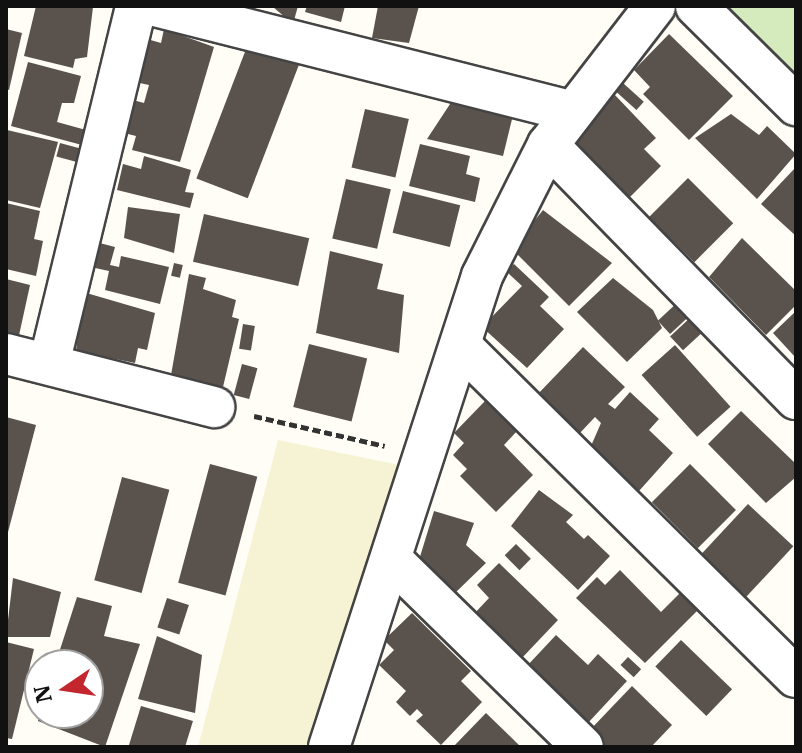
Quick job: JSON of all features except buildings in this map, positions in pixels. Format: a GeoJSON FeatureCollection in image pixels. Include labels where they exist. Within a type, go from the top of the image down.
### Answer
{"type":"FeatureCollection","features":[{"type":"Feature","properties":{"kind":"street"},"geometry":{"type":"LineString","coordinates":[[49,364],[136,6]]}},
{"type":"Feature","properties":{"kind":"street"},"geometry":{"type":"LineString","coordinates":[[155,6],[573,112]]}},
{"type":"Feature","properties":{"kind":"street"},"geometry":{"type":"LineString","coordinates":[[329,747],[482,276],[548,145],[655,6]]}},
{"type":"Feature","properties":{"kind":"street"},"geometry":{"type":"LineString","coordinates":[[696,6],[796,105]]}},
{"type":"Feature","properties":{"kind":"street"},"geometry":{"type":"LineString","coordinates":[[548,145],[796,399]]}},
{"type":"Feature","properties":{"kind":"street"},"geometry":{"type":"LineString","coordinates":[[460,345],[796,677]]}},
{"type":"Feature","properties":{"kind":"street"},"geometry":{"type":"LineString","coordinates":[[6,354],[214,407]]}},
{"type":"Feature","properties":{"kind":"street"},"geometry":{"type":"LineString","coordinates":[[392,560],[583,747]]}},
{"type":"Feature","properties":{"kind":"path"},"geometry":{"type":"LineString","coordinates":[[214,407],[425,456]]}},
{"type":"Feature","properties":{"kind":"shaded area"},"geometry":{"type":"Polygon","coordinates":[[[278,440],[404,466],[319,747],[198,747],[278,440]]]}},
{"type":"Feature","properties":{"kind":"green space"},"geometry":{"type":"Polygon","coordinates":[[[716,6],[796,6],[796,85],[716,6]]]}}]}
